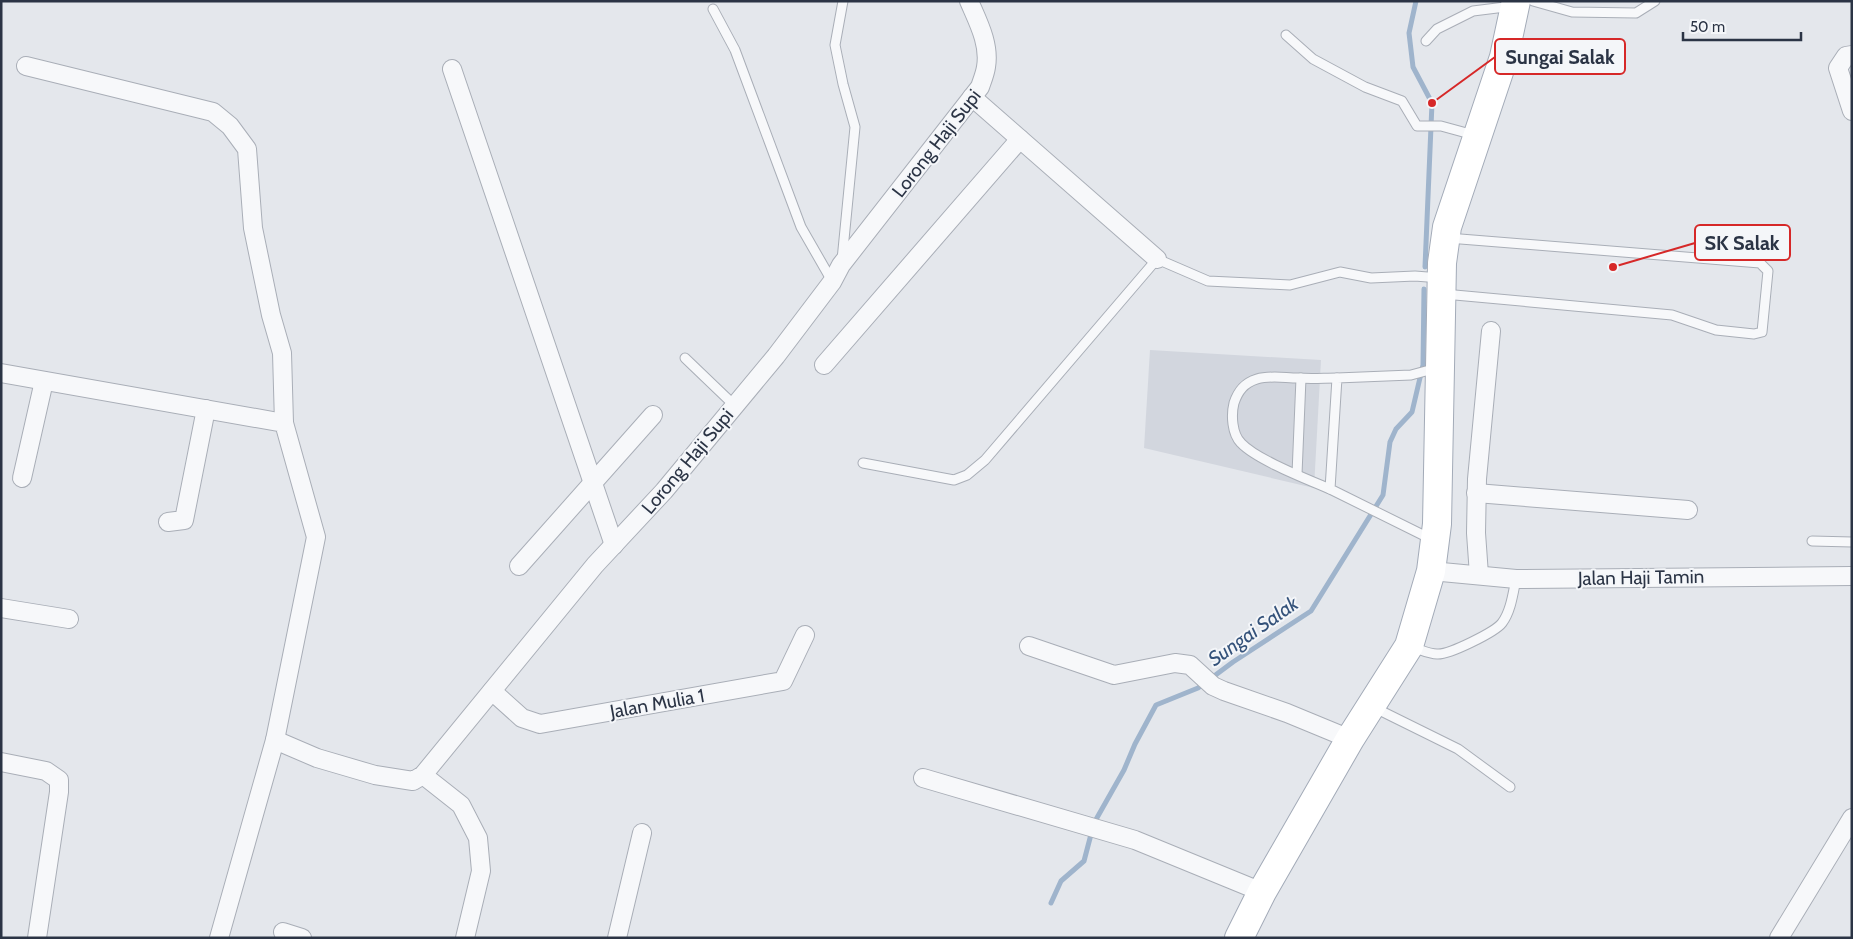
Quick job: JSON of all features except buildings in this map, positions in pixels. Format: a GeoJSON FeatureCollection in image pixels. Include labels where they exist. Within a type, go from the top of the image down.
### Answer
{"type":"FeatureCollection","features":[{"type":"Feature","properties":{"kind":"main road"},"geometry":{"type":"LineString","coordinates":[[1239,938],[1262,892],[1350,739],[1409,646],[1431,571],[1436,541],[1436,368],[1447,227],[1521,3]]}},
{"type":"Feature","properties":{"kind":"street","name":"Lorong Haji Supi"},"geometry":{"type":"LineString","coordinates":[[423,776],[595,565],[664,491],[776,356],[832,282],[841,265],[980,87],[986,67],[986,49],[981,28],[969,1]]}},
{"type":"Feature","properties":{"kind":"street"},"geometry":{"type":"LineString","coordinates":[[1852,54],[1846,56],[1838,68],[1852,111]]}},
{"type":"Feature","properties":{"kind":"street"},"geometry":{"type":"LineString","coordinates":[[26,66],[213,112],[230,126],[247,149],[253,228],[270,315],[282,353],[284,423],[316,537],[275,740],[219,938]]}},
{"type":"Feature","properties":{"kind":"street"},"geometry":{"type":"LineString","coordinates":[[452,69],[614,545]]}},
{"type":"Feature","properties":{"kind":"street"},"geometry":{"type":"LineString","coordinates":[[972,97],[1157,259]]}},
{"type":"Feature","properties":{"kind":"street"},"geometry":{"type":"LineString","coordinates":[[824,364],[1020,139]]}},
{"type":"Feature","properties":{"kind":"street"},"geometry":{"type":"LineString","coordinates":[[1479,575],[1476,493],[1491,331]]}},
{"type":"Feature","properties":{"kind":"street"},"geometry":{"type":"LineString","coordinates":[[1,373],[284,423]]}},
{"type":"Feature","properties":{"kind":"street"},"geometry":{"type":"LineString","coordinates":[[22,478],[44,381]]}},
{"type":"Feature","properties":{"kind":"street"},"geometry":{"type":"LineString","coordinates":[[168,522],[184,520],[206,409]]}},
{"type":"Feature","properties":{"kind":"street"},"geometry":{"type":"LineString","coordinates":[[519,566],[653,415]]}},
{"type":"Feature","properties":{"kind":"street"},"geometry":{"type":"LineString","coordinates":[[1476,493],[1688,510]]}},
{"type":"Feature","properties":{"kind":"street","name":"Jalan Haji Tamin"},"geometry":{"type":"LineString","coordinates":[[1431,571],[1516,579],[1852,576]]}},
{"type":"Feature","properties":{"kind":"street"},"geometry":{"type":"LineString","coordinates":[[1,608],[68,619]]}},
{"type":"Feature","properties":{"kind":"street","name":"Jalan Mulia 1"},"geometry":{"type":"LineString","coordinates":[[492,691],[522,718],[540,724],[783,681],[805,635]]}},
{"type":"Feature","properties":{"kind":"street"},"geometry":{"type":"LineString","coordinates":[[1029,646],[1114,675],[1175,663],[1190,664],[1207,681],[1350,739]]}},
{"type":"Feature","properties":{"kind":"street"},"geometry":{"type":"LineString","coordinates":[[275,740],[317,758],[375,775],[413,781],[423,776],[460,805],[478,838],[482,871],[465,938]]}},
{"type":"Feature","properties":{"kind":"street"},"geometry":{"type":"LineString","coordinates":[[1,762],[46,771],[59,780],[59,792],[37,938]]}},
{"type":"Feature","properties":{"kind":"street"},"geometry":{"type":"LineString","coordinates":[[923,778],[1135,840],[1262,892]]}},
{"type":"Feature","properties":{"kind":"street"},"geometry":{"type":"LineString","coordinates":[[1779,938],[1852,818]]}},
{"type":"Feature","properties":{"kind":"street"},"geometry":{"type":"LineString","coordinates":[[617,938],[642,833]]}},
{"type":"Feature","properties":{"kind":"street"},"geometry":{"type":"LineString","coordinates":[[282,932],[302,938]]}},
{"type":"Feature","properties":{"kind":"lane"},"geometry":{"type":"LineString","coordinates":[[841,265],[855,127],[835,45],[844,1]]}},
{"type":"Feature","properties":{"kind":"lane"},"geometry":{"type":"LineString","coordinates":[[1426,40],[1437,29],[1473,11],[1521,3],[1572,12],[1636,13],[1655,1]]}},
{"type":"Feature","properties":{"kind":"lane"},"geometry":{"type":"LineString","coordinates":[[713,9],[735,50],[801,227],[832,282]]}},
{"type":"Feature","properties":{"kind":"lane"},"geometry":{"type":"LineString","coordinates":[[1286,35],[1313,59],[1365,86],[1402,101],[1416,126],[1441,126],[1477,136]]}},
{"type":"Feature","properties":{"kind":"lane"},"geometry":{"type":"LineString","coordinates":[[863,463],[954,480],[967,475],[985,460],[1157,259],[1208,281],[1290,285],[1340,272],[1371,278],[1415,276],[1442,286],[1672,315],[1716,330],[1754,334],[1762,332],[1768,271],[1760,264],[1446,237]]}},
{"type":"Feature","properties":{"kind":"lane"},"geometry":{"type":"LineString","coordinates":[[685,358],[734,405]]}},
{"type":"Feature","properties":{"kind":"lane"},"geometry":{"type":"LineString","coordinates":[[1436,368],[1411,375],[1337,378],[1267,377],[1243,385],[1237,395],[1233,408],[1233,422],[1237,436],[1241,443],[1260,456],[1436,541]]}},
{"type":"Feature","properties":{"kind":"lane"},"geometry":{"type":"LineString","coordinates":[[1297,474],[1301,378]]}},
{"type":"Feature","properties":{"kind":"lane"},"geometry":{"type":"LineString","coordinates":[[1330,489],[1337,378]]}},
{"type":"Feature","properties":{"kind":"lane"},"geometry":{"type":"LineString","coordinates":[[1812,540],[1852,542]]}},
{"type":"Feature","properties":{"kind":"lane"},"geometry":{"type":"LineString","coordinates":[[1409,646],[1436,654],[1448,653],[1490,632],[1502,624],[1508,614],[1516,579]]}},
{"type":"Feature","properties":{"kind":"lane"},"geometry":{"type":"LineString","coordinates":[[1371,706],[1458,749],[1510,787]]}},
{"type":"Feature","properties":{"kind":"shaded area"},"geometry":{"type":"Polygon","coordinates":[[[1150,350],[1321,360],[1314,488],[1144,448],[1150,350]]]}},
{"type":"Feature","properties":{"kind":"waterway","name":"Sungai Salak"},"geometry":{"type":"LineString","coordinates":[[1416,1],[1409,33],[1413,67],[1432,103],[1425,267]]}},
{"type":"Feature","properties":{"kind":"waterway","name":"Sungai Salak"},"geometry":{"type":"LineString","coordinates":[[1051,903],[1061,881],[1084,861],[1094,823],[1124,770],[1135,744],[1156,705],[1198,688],[1233,662],[1311,611],[1383,495],[1390,442],[1396,429],[1412,412],[1423,365],[1424,289]]}},
{"type":"Feature","properties":{"kind":"place","name":"Sungai Salak"},"geometry":{"type":"Point","coordinates":[1432,103]}},
{"type":"Feature","properties":{"kind":"place","name":"SK Salak"},"geometry":{"type":"Point","coordinates":[1613,267]}}]}
